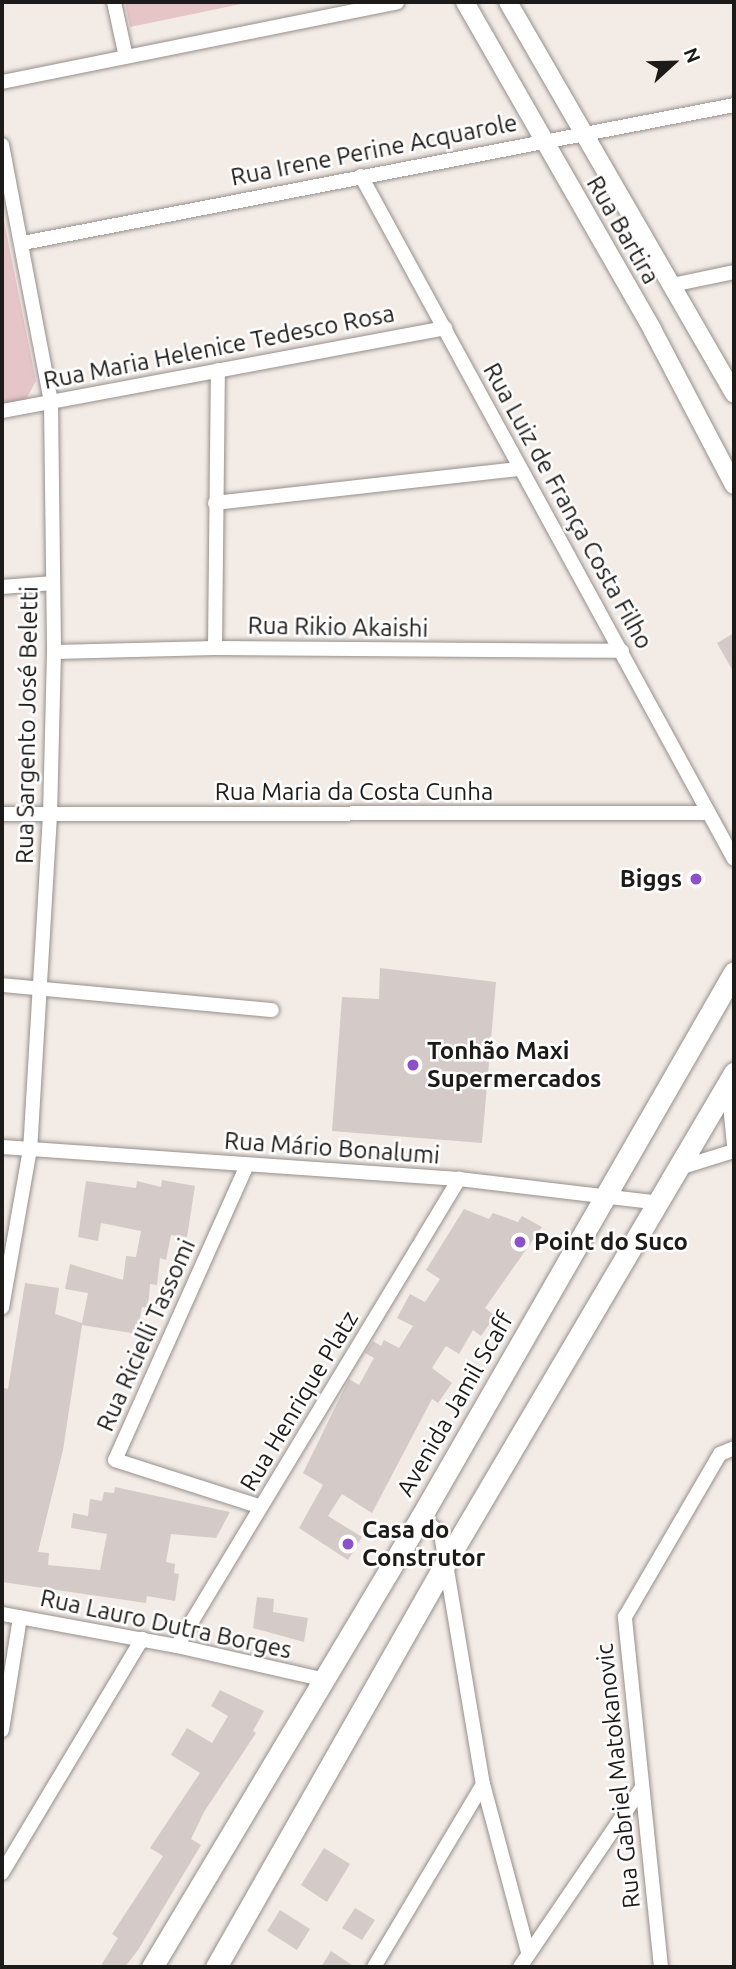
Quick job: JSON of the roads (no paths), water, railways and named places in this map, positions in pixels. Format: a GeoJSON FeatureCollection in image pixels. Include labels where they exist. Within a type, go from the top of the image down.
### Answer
{"type":"FeatureCollection","features":[{"type":"Feature","properties":{"kind":"main road","name":"Avenida Jamil Scaff"},"geometry":{"type":"LineString","coordinates":[[152,1967],[321,1679],[421,1517],[734,972]]}},
{"type":"Feature","properties":{"kind":"main road"},"geometry":{"type":"LineString","coordinates":[[216,1967],[445,1571],[453,1550],[731,1078]]}},
{"type":"Feature","properties":{"kind":"street"},"geometry":{"type":"LineString","coordinates":[[114,2],[126,57]]}},
{"type":"Feature","properties":{"kind":"street"},"geometry":{"type":"LineString","coordinates":[[2,82],[397,2]]}},
{"type":"Feature","properties":{"kind":"street","name":"Rua Bartira"},"geometry":{"type":"LineString","coordinates":[[465,2],[652,329],[734,485]]}},
{"type":"Feature","properties":{"kind":"street","name":"Rua Bartira"},"geometry":{"type":"LineString","coordinates":[[508,2],[734,394]]}},
{"type":"Feature","properties":{"kind":"street","name":"Rua Irene Perine Acquarole"},"geometry":{"type":"LineString","coordinates":[[23,243],[543,139],[734,105]]}},
{"type":"Feature","properties":{"kind":"street","name":"Rua Sargento José Beletti"},"geometry":{"type":"LineString","coordinates":[[2,145],[23,243],[51,402],[54,652],[50,816],[30,1149],[2,1308]]}},
{"type":"Feature","properties":{"kind":"street","name":"Rua Luiz de França Costa Filho"},"geometry":{"type":"LineString","coordinates":[[361,176],[622,651],[706,813],[734,859]]}},
{"type":"Feature","properties":{"kind":"street"},"geometry":{"type":"LineString","coordinates":[[672,285],[734,272]]}},
{"type":"Feature","properties":{"kind":"street","name":"Rua Maria Helenice Tedesco Rosa"},"geometry":{"type":"LineString","coordinates":[[2,411],[446,328]]}},
{"type":"Feature","properties":{"kind":"street"},"geometry":{"type":"LineString","coordinates":[[215,648],[218,370]]}},
{"type":"Feature","properties":{"kind":"street"},"geometry":{"type":"LineString","coordinates":[[215,503],[520,469]]}},
{"type":"Feature","properties":{"kind":"street"},"geometry":{"type":"LineString","coordinates":[[2,587],[53,583]]}},
{"type":"Feature","properties":{"kind":"street","name":"Rua Rikio Akaishi"},"geometry":{"type":"LineString","coordinates":[[54,652],[215,648],[622,651]]}},
{"type":"Feature","properties":{"kind":"street","name":"Rua Maria da Costa Cunha"},"geometry":{"type":"LineString","coordinates":[[2,814],[706,813]]}},
{"type":"Feature","properties":{"kind":"street"},"geometry":{"type":"LineString","coordinates":[[2,985],[272,1010]]}},
{"type":"Feature","properties":{"kind":"street"},"geometry":{"type":"LineString","coordinates":[[731,1078],[734,1145]]}},
{"type":"Feature","properties":{"kind":"street","name":"Rua Mário Bonalumi"},"geometry":{"type":"LineString","coordinates":[[2,1147],[459,1180],[659,1203]]}},
{"type":"Feature","properties":{"kind":"street"},"geometry":{"type":"LineString","coordinates":[[680,1168],[734,1151]]}},
{"type":"Feature","properties":{"kind":"street","name":"Rua Ricielli Tassomi"},"geometry":{"type":"LineString","coordinates":[[247,1165],[115,1460],[261,1507]]}},
{"type":"Feature","properties":{"kind":"street","name":"Rua Henrique Platz"},"geometry":{"type":"LineString","coordinates":[[177,1646],[459,1180]]}},
{"type":"Feature","properties":{"kind":"street","name":"Rua Gabriel Matokanovic"},"geometry":{"type":"LineString","coordinates":[[661,1967],[625,1617],[720,1454],[734,1448]]}},
{"type":"Feature","properties":{"kind":"street"},"geometry":{"type":"LineString","coordinates":[[421,1517],[440,1534],[483,1784],[528,1952]]}},
{"type":"Feature","properties":{"kind":"street","name":"Rua Lauro Dutra Borges"},"geometry":{"type":"LineString","coordinates":[[2,1614],[177,1646],[321,1679]]}},
{"type":"Feature","properties":{"kind":"street"},"geometry":{"type":"LineString","coordinates":[[2,1730],[20,1617]]}},
{"type":"Feature","properties":{"kind":"street"},"geometry":{"type":"LineString","coordinates":[[2,1873],[142,1639]]}},
{"type":"Feature","properties":{"kind":"street"},"geometry":{"type":"LineString","coordinates":[[374,1967],[483,1784]]}},
{"type":"Feature","properties":{"kind":"street"},"geometry":{"type":"LineString","coordinates":[[520,1967],[641,1788]]}},
{"type":"Feature","properties":{"kind":"place","name":"Biggs"},"geometry":{"type":"Point","coordinates":[696,879]}},
{"type":"Feature","properties":{"kind":"place","name":"Tonhão Maxi Supermercados"},"geometry":{"type":"Point","coordinates":[413,1065]}},
{"type":"Feature","properties":{"kind":"place","name":"Point do Suco"},"geometry":{"type":"Point","coordinates":[520,1242]}},
{"type":"Feature","properties":{"kind":"place","name":"Casa do Construtor"},"geometry":{"type":"Point","coordinates":[348,1544]}}]}
